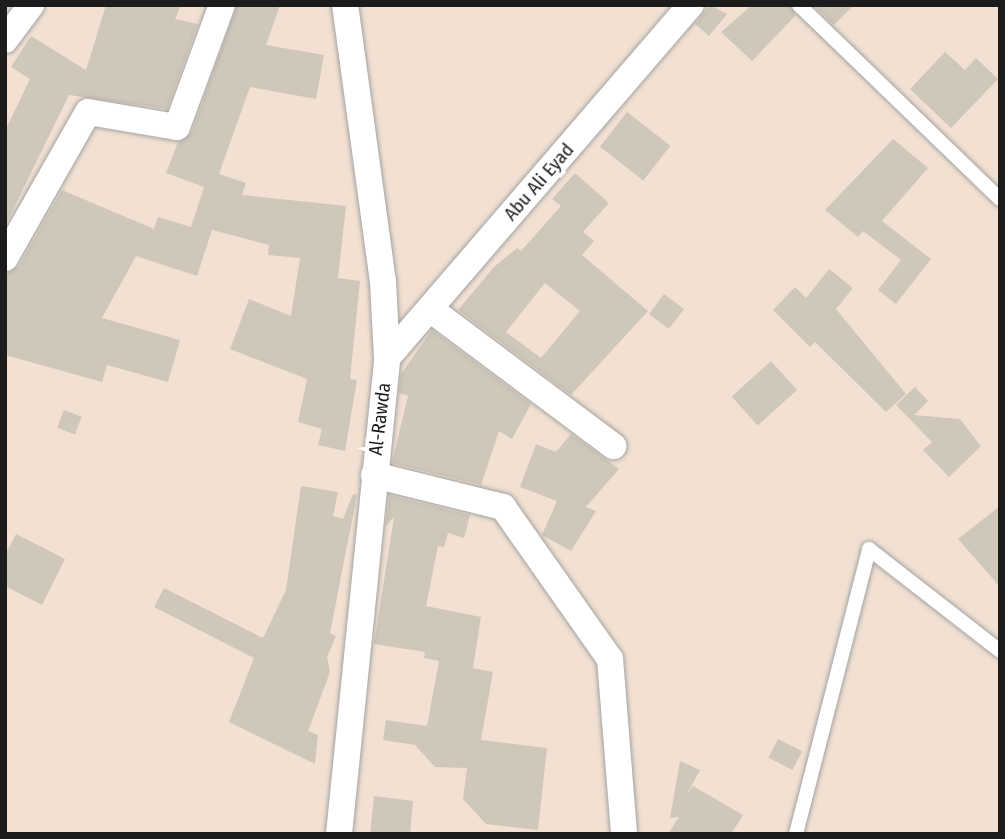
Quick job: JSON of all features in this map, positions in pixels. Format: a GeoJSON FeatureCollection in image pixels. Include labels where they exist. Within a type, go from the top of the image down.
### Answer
{"type":"FeatureCollection","features":[{"type":"Feature","properties":{"kind":"street"},"geometry":{"type":"LineString","coordinates":[[5,40],[31,5]]}},
{"type":"Feature","properties":{"kind":"street"},"geometry":{"type":"LineString","coordinates":[[5,258],[88,112],[177,127],[222,5]]}},
{"type":"Feature","properties":{"kind":"street","name":"Al-Rawda"},"geometry":{"type":"LineString","coordinates":[[339,834],[387,358],[383,282],[345,5]]}},
{"type":"Feature","properties":{"kind":"street","name":"Abu Ali Eyad"},"geometry":{"type":"LineString","coordinates":[[387,358],[691,5]]}},
{"type":"Feature","properties":{"kind":"street"},"geometry":{"type":"LineString","coordinates":[[430,309],[613,446]]}},
{"type":"Feature","properties":{"kind":"street"},"geometry":{"type":"LineString","coordinates":[[374,475],[503,507],[610,660],[624,834]]}},
{"type":"Feature","properties":{"kind":"lane"},"geometry":{"type":"LineString","coordinates":[[799,5],[1000,199]]}},
{"type":"Feature","properties":{"kind":"lane"},"geometry":{"type":"LineString","coordinates":[[796,834],[869,549],[1000,651]]}},
{"type":"Feature","properties":{"kind":"shaded area"},"geometry":{"type":"Polygon","coordinates":[[[5,5],[1000,5],[1000,834],[5,834],[5,5]]]}},
{"type":"Feature","properties":{"kind":"building"},"geometry":{"type":"Polygon","coordinates":[[[106,5],[181,5],[175,19],[198,24],[167,109],[69,95],[5,226],[5,131],[30,79],[11,67],[31,36],[86,70],[106,5]]]}},
{"type":"Feature","properties":{"kind":"building"},"geometry":{"type":"Polygon","coordinates":[[[237,5],[280,5],[266,45],[324,55],[316,99],[250,87],[219,174],[246,183],[242,195],[346,206],[338,278],[360,281],[350,379],[357,380],[345,451],[318,445],[322,429],[298,422],[307,379],[230,349],[249,299],[291,316],[300,258],[268,255],[269,245],[212,230],[197,276],[136,256],[102,318],[180,340],[168,382],[107,365],[102,382],[5,355],[5,274],[19,266],[62,190],[154,229],[158,217],[191,227],[204,187],[166,173],[178,142],[192,132],[237,5]]]}},
{"type":"Feature","properties":{"kind":"building"},"geometry":{"type":"Polygon","coordinates":[[[710,5],[727,14],[709,36],[695,24],[710,5]]]}},
{"type":"Feature","properties":{"kind":"building"},"geometry":{"type":"Polygon","coordinates":[[[752,5],[790,5],[796,15],[752,61],[721,32],[752,5]]]}},
{"type":"Feature","properties":{"kind":"building"},"geometry":{"type":"Polygon","coordinates":[[[813,5],[854,5],[834,25],[813,5]]]}},
{"type":"Feature","properties":{"kind":"building"},"geometry":{"type":"Polygon","coordinates":[[[945,52],[965,70],[976,58],[998,79],[951,128],[910,89],[945,52]]]}},
{"type":"Feature","properties":{"kind":"building"},"geometry":{"type":"Polygon","coordinates":[[[627,112],[670,146],[643,181],[600,147],[627,112]]]}},
{"type":"Feature","properties":{"kind":"building"},"geometry":{"type":"Polygon","coordinates":[[[893,139],[928,168],[882,221],[931,259],[896,304],[878,290],[901,260],[863,231],[858,237],[825,210],[893,139]]]}},
{"type":"Feature","properties":{"kind":"building"},"geometry":{"type":"Polygon","coordinates":[[[575,173],[609,203],[583,232],[594,241],[582,255],[648,311],[571,395],[458,310],[494,267],[517,248],[521,251],[561,206],[552,199],[575,173]],[[545,283],[506,332],[541,358],[580,311],[545,283]]]}},
{"type":"Feature","properties":{"kind":"building"},"geometry":{"type":"Polygon","coordinates":[[[829,269],[853,288],[836,309],[906,394],[886,412],[815,342],[810,347],[773,310],[795,287],[806,298],[829,269]]]}},
{"type":"Feature","properties":{"kind":"building"},"geometry":{"type":"Polygon","coordinates":[[[664,294],[684,309],[669,329],[649,314],[664,294]]]}},
{"type":"Feature","properties":{"kind":"building"},"geometry":{"type":"Polygon","coordinates":[[[432,330],[531,404],[512,439],[499,431],[481,485],[392,463],[408,396],[399,393],[401,374],[432,330]]]}},
{"type":"Feature","properties":{"kind":"building"},"geometry":{"type":"Polygon","coordinates":[[[771,361],[797,390],[758,425],[732,396],[771,361]]]}},
{"type":"Feature","properties":{"kind":"building"},"geometry":{"type":"Polygon","coordinates":[[[915,387],[928,401],[914,415],[960,419],[981,446],[949,477],[923,450],[932,442],[896,405],[915,387]]]}},
{"type":"Feature","properties":{"kind":"building"},"geometry":{"type":"Polygon","coordinates":[[[64,410],[82,417],[75,435],[57,428],[64,410]]]}},
{"type":"Feature","properties":{"kind":"building"},"geometry":{"type":"Polygon","coordinates":[[[571,434],[619,469],[586,507],[596,511],[571,551],[542,535],[557,501],[520,487],[536,444],[556,452],[571,434]]]}},
{"type":"Feature","properties":{"kind":"building"},"geometry":{"type":"Polygon","coordinates":[[[301,486],[338,492],[333,516],[343,519],[353,494],[357,495],[330,633],[336,636],[327,657],[330,672],[308,731],[318,735],[315,764],[229,722],[254,658],[154,607],[164,588],[263,638],[286,590],[301,486]]]}},
{"type":"Feature","properties":{"kind":"building"},"geometry":{"type":"Polygon","coordinates":[[[389,495],[470,515],[464,538],[448,533],[444,547],[438,546],[426,606],[481,617],[473,668],[493,672],[481,740],[547,748],[538,830],[486,824],[463,799],[467,768],[435,767],[415,745],[383,740],[386,720],[427,726],[439,661],[424,658],[425,652],[374,644],[394,517],[386,526],[389,495]]]}},
{"type":"Feature","properties":{"kind":"building"},"geometry":{"type":"Polygon","coordinates":[[[1000,506],[1000,587],[958,539],[1000,506]]]}},
{"type":"Feature","properties":{"kind":"building"},"geometry":{"type":"Polygon","coordinates":[[[16,534],[65,559],[42,605],[5,586],[5,555],[16,534]]]}},
{"type":"Feature","properties":{"kind":"building"},"geometry":{"type":"Polygon","coordinates":[[[778,739],[802,751],[793,770],[768,758],[778,739]]]}},
{"type":"Feature","properties":{"kind":"building"},"geometry":{"type":"Polygon","coordinates":[[[680,761],[700,770],[686,796],[693,786],[743,815],[731,834],[668,834],[679,817],[670,818],[680,761]]]}},
{"type":"Feature","properties":{"kind":"building"},"geometry":{"type":"Polygon","coordinates":[[[374,796],[413,801],[410,834],[370,834],[374,796]]]}}]}
